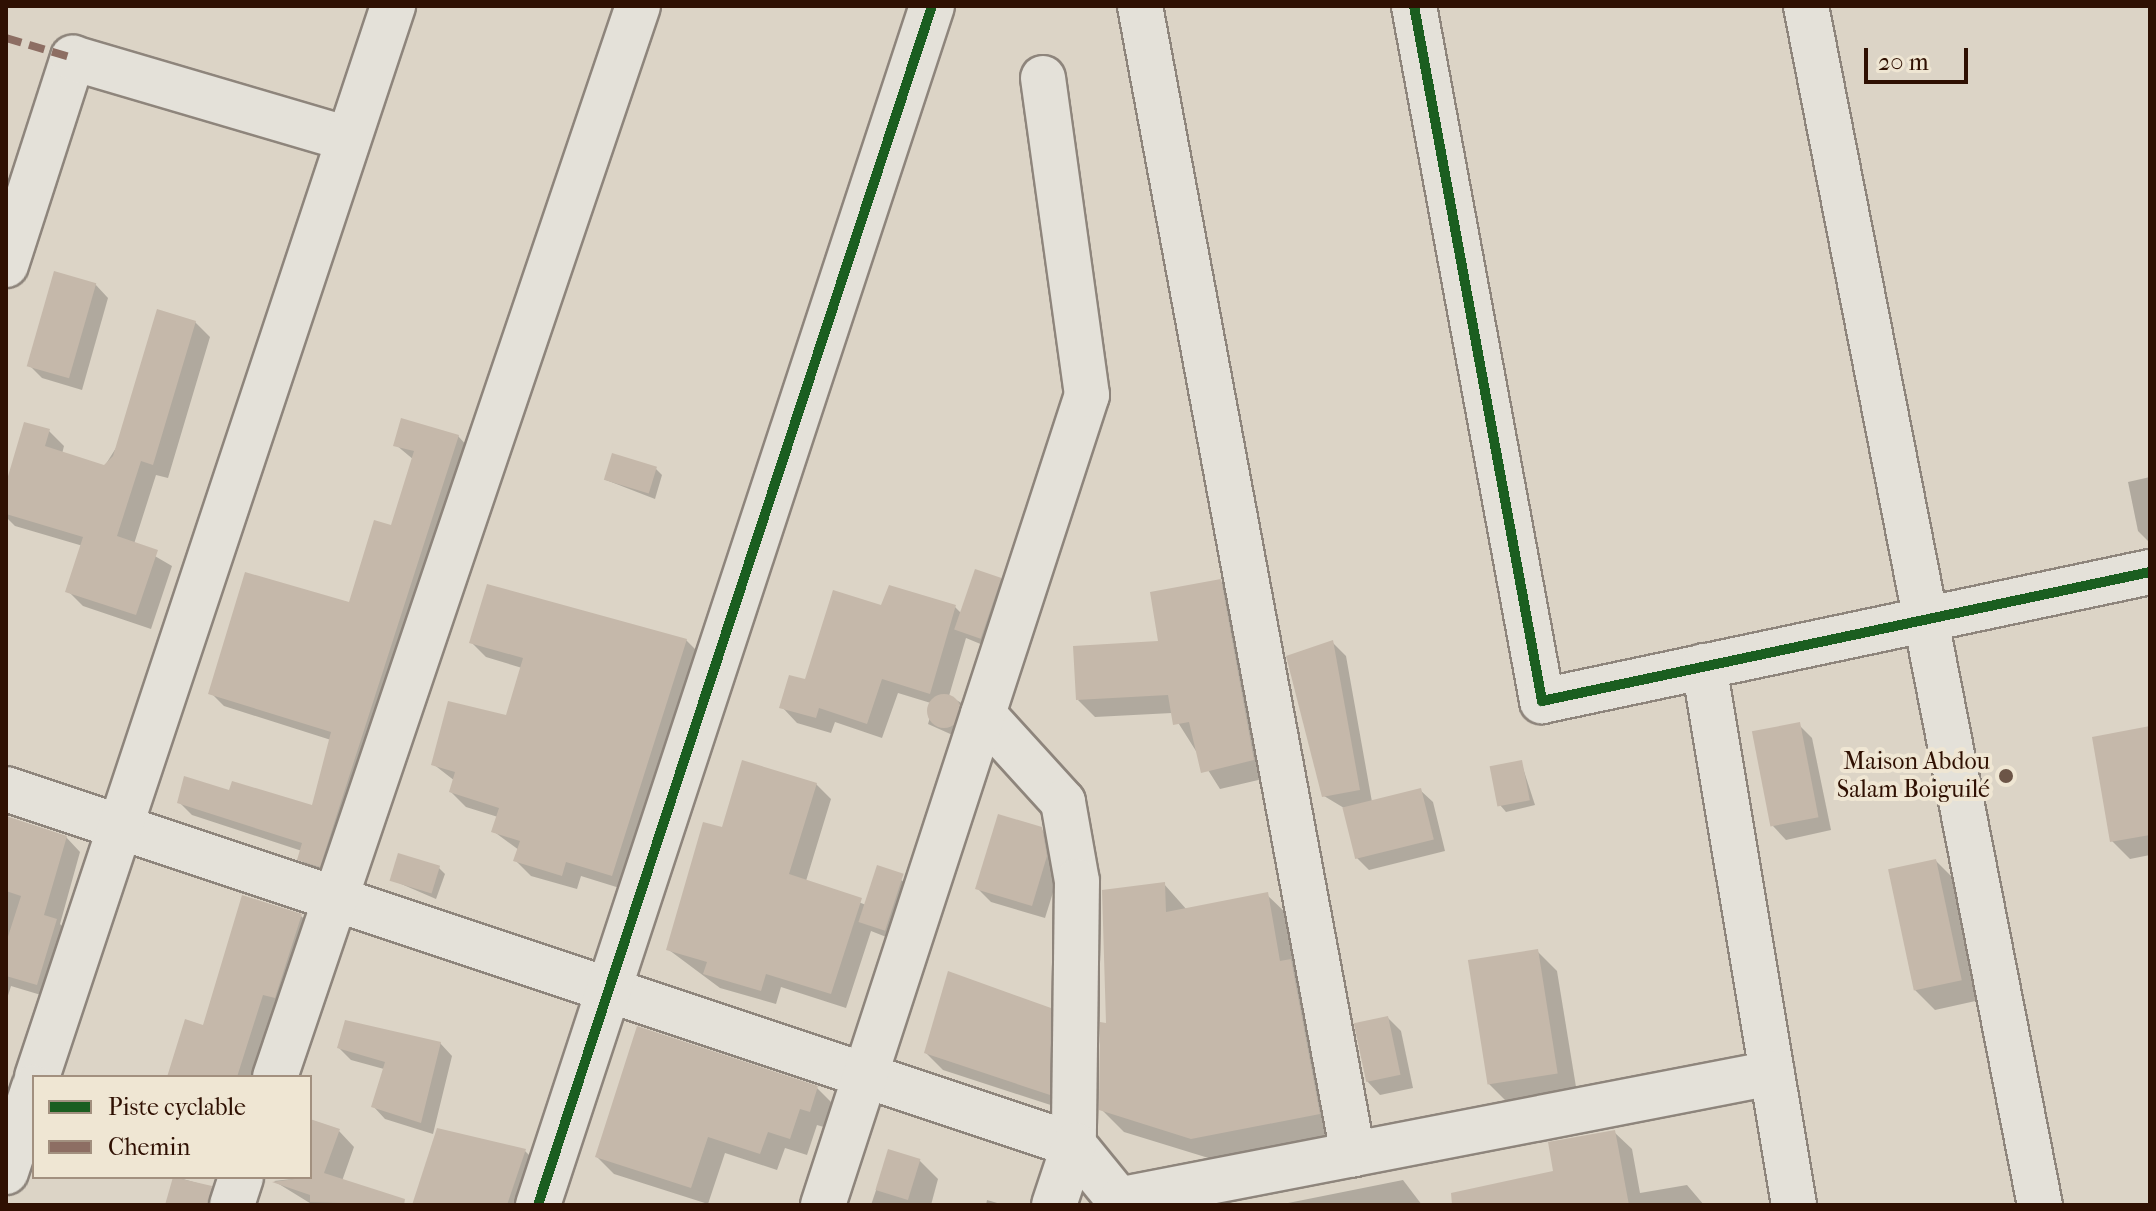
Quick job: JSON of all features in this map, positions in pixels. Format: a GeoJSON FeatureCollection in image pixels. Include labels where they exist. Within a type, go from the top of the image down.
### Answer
{"type":"FeatureCollection","features":[{"type":"Feature","properties":{"kind":"street"},"geometry":{"type":"LineString","coordinates":[[38,1075],[344,138],[393,6]]}},
{"type":"Feature","properties":{"kind":"street"},"geometry":{"type":"LineString","coordinates":[[276,1075],[638,6]]}},
{"type":"Feature","properties":{"kind":"street"},"geometry":{"type":"LineString","coordinates":[[538,1205],[932,6]]}},
{"type":"Feature","properties":{"kind":"street"},"geometry":{"type":"LineString","coordinates":[[1414,6],[1542,701],[2150,572]]}},
{"type":"Feature","properties":{"kind":"street"},"geometry":{"type":"LineString","coordinates":[[1806,6],[2040,1205]]}},
{"type":"Feature","properties":{"kind":"street"},"geometry":{"type":"LineString","coordinates":[[1151,9],[1353,1154]]}},
{"type":"Feature","properties":{"kind":"street"},"geometry":{"type":"LineString","coordinates":[[6,265],[73,58],[344,138]]}},
{"type":"Feature","properties":{"kind":"street"},"geometry":{"type":"LineString","coordinates":[[823,1205],[1087,395],[1043,78]]}},
{"type":"Feature","properties":{"kind":"street"},"geometry":{"type":"LineString","coordinates":[[1704,666],[1794,1205]]}},
{"type":"Feature","properties":{"kind":"street"},"geometry":{"type":"LineString","coordinates":[[983,714],[1063,802],[1077,881],[1074,1145],[1054,1205]]}},
{"type":"Feature","properties":{"kind":"street"},"geometry":{"type":"LineString","coordinates":[[6,789],[1074,1145],[1123,1202],[1772,1073]]}},
{"type":"Feature","properties":{"kind":"street"},"geometry":{"type":"LineString","coordinates":[[6,1172],[32,1093]]}},
{"type":"Feature","properties":{"kind":"street"},"geometry":{"type":"LineString","coordinates":[[232,1205],[240,1179]]}},
{"type":"Feature","properties":{"kind":"building"},"geometry":{"type":"Polygon","coordinates":[[[54,271],[96,283],[69,378],[27,366],[54,271]]]}},
{"type":"Feature","properties":{"kind":"building"},"geometry":{"type":"Polygon","coordinates":[[[157,309],[196,321],[153,465],[141,461],[117,536],[158,550],[136,615],[65,592],[83,537],[6,514],[6,483],[24,422],[50,429],[45,446],[104,465],[113,456],[157,309]]]}},
{"type":"Feature","properties":{"kind":"building"},"geometry":{"type":"Polygon","coordinates":[[[401,418],[459,435],[320,867],[297,860],[302,843],[177,803],[184,776],[229,790],[232,781],[312,805],[331,732],[208,694],[245,572],[349,602],[374,520],[391,525],[414,451],[393,446],[401,418]]]}},
{"type":"Feature","properties":{"kind":"building"},"geometry":{"type":"Polygon","coordinates":[[[612,453],[657,467],[649,494],[604,480],[612,453]]]}},
{"type":"Feature","properties":{"kind":"building"},"geometry":{"type":"Polygon","coordinates":[[[975,569],[1001,578],[981,639],[954,630],[975,569]]]}},
{"type":"Feature","properties":{"kind":"building"},"geometry":{"type":"Polygon","coordinates":[[[1221,579],[1254,760],[1201,773],[1189,722],[1173,725],[1168,695],[1076,700],[1073,646],[1158,641],[1150,592],[1221,579]]]}},
{"type":"Feature","properties":{"kind":"building"},"geometry":{"type":"Polygon","coordinates":[[[487,584],[687,639],[612,876],[566,862],[562,876],[513,861],[520,841],[491,832],[499,808],[449,792],[455,772],[431,765],[448,701],[506,715],[523,658],[469,643],[487,584]]]}},
{"type":"Feature","properties":{"kind":"building"},"geometry":{"type":"Polygon","coordinates":[[[889,585],[956,605],[930,694],[882,679],[867,724],[819,708],[816,718],[779,708],[789,675],[805,679],[833,590],[881,605],[889,585]]]}},
{"type":"Feature","properties":{"kind":"building"},"geometry":{"type":"Polygon","coordinates":[[[1333,640],[1360,790],[1322,797],[1286,656],[1333,640]]]}},
{"type":"Feature","properties":{"kind":"building"},"geometry":{"type":"Polygon","coordinates":[[[944,694],[956,699],[961,711],[956,723],[944,728],[932,723],[927,711],[932,699],[944,694]]]}},
{"type":"Feature","properties":{"kind":"building"},"geometry":{"type":"Polygon","coordinates":[[[1800,722],[1819,817],[1770,827],[1752,731],[1800,722]]]}},
{"type":"Feature","properties":{"kind":"building"},"geometry":{"type":"Polygon","coordinates":[[[2150,726],[2150,835],[2110,842],[2092,737],[2150,726]]]}},
{"type":"Feature","properties":{"kind":"building"},"geometry":{"type":"Polygon","coordinates":[[[742,760],[817,783],[789,874],[862,898],[831,994],[766,974],[761,991],[703,974],[707,962],[666,950],[703,822],[722,827],[742,760]]]}},
{"type":"Feature","properties":{"kind":"building"},"geometry":{"type":"Polygon","coordinates":[[[1522,760],[1530,800],[1497,807],[1490,766],[1522,760]]]}},
{"type":"Feature","properties":{"kind":"building"},"geometry":{"type":"Polygon","coordinates":[[[1421,788],[1434,839],[1355,859],[1342,808],[1421,788]]]}},
{"type":"Feature","properties":{"kind":"building"},"geometry":{"type":"Polygon","coordinates":[[[998,814],[1042,827],[1047,856],[1032,906],[975,889],[998,814]]]}},
{"type":"Feature","properties":{"kind":"building"},"geometry":{"type":"Polygon","coordinates":[[[6,816],[67,836],[44,915],[57,919],[37,985],[6,976],[6,943],[21,896],[6,891],[6,816]]]}},
{"type":"Feature","properties":{"kind":"building"},"geometry":{"type":"Polygon","coordinates":[[[398,853],[440,866],[432,894],[390,881],[398,853]]]}},
{"type":"Feature","properties":{"kind":"building"},"geometry":{"type":"Polygon","coordinates":[[[1936,859],[1962,980],[1914,990],[1888,869],[1936,859]]]}},
{"type":"Feature","properties":{"kind":"building"},"geometry":{"type":"Polygon","coordinates":[[[877,865],[904,874],[885,931],[858,922],[877,865]]]}},
{"type":"Feature","properties":{"kind":"building"},"geometry":{"type":"Polygon","coordinates":[[[1165,882],[1166,912],[1268,892],[1280,961],[1291,959],[1320,1114],[1191,1139],[1099,1110],[1100,1022],[1106,1023],[1102,890],[1165,882]]]}},
{"type":"Feature","properties":{"kind":"building"},"geometry":{"type":"Polygon","coordinates":[[[242,895],[302,914],[275,998],[263,995],[238,1075],[168,1075],[185,1019],[203,1025],[242,895]]]}},
{"type":"Feature","properties":{"kind":"building"},"geometry":{"type":"Polygon","coordinates":[[[1538,949],[1558,1073],[1488,1085],[1468,960],[1538,949]]]}},
{"type":"Feature","properties":{"kind":"building"},"geometry":{"type":"Polygon","coordinates":[[[948,971],[1051,1008],[1050,1095],[924,1053],[948,971]]]}},
{"type":"Feature","properties":{"kind":"building"},"geometry":{"type":"Polygon","coordinates":[[[1388,1016],[1400,1075],[1366,1082],[1354,1023],[1388,1016]]]}},
{"type":"Feature","properties":{"kind":"building"},"geometry":{"type":"Polygon","coordinates":[[[345,1020],[441,1042],[421,1123],[371,1107],[385,1062],[337,1048],[345,1020]]]}},
{"type":"Feature","properties":{"kind":"building"},"geometry":{"type":"Polygon","coordinates":[[[637,1026],[818,1086],[810,1112],[800,1109],[790,1139],[768,1132],[760,1154],[708,1137],[691,1188],[595,1157],[637,1026]]]}},
{"type":"Feature","properties":{"kind":"building"},"geometry":{"type":"Polygon","coordinates":[[[312,1120],[340,1129],[324,1173],[405,1199],[404,1205],[310,1202],[310,1195],[272,1182],[312,1179],[312,1120]]]}},
{"type":"Feature","properties":{"kind":"building"},"geometry":{"type":"Polygon","coordinates":[[[437,1128],[526,1149],[507,1205],[412,1205],[437,1128]]]}},
{"type":"Feature","properties":{"kind":"building"},"geometry":{"type":"Polygon","coordinates":[[[1615,1130],[1629,1205],[1452,1205],[1451,1193],[1553,1171],[1548,1142],[1615,1130]]]}},
{"type":"Feature","properties":{"kind":"building"},"geometry":{"type":"Polygon","coordinates":[[[888,1149],[921,1159],[908,1200],[875,1190],[888,1149]]]}},
{"type":"Feature","properties":{"kind":"building"},"geometry":{"type":"Polygon","coordinates":[[[172,1179],[212,1186],[208,1205],[165,1205],[172,1179]]]}},
{"type":"Feature","properties":{"kind":"marked path"},"geometry":{"type":"LineString","coordinates":[[6,38],[73,58]]}},
{"type":"Feature","properties":{"kind":"cycle path"},"geometry":{"type":"LineString","coordinates":[[538,1205],[932,6]]}},
{"type":"Feature","properties":{"kind":"cycle path"},"geometry":{"type":"LineString","coordinates":[[1414,6],[1542,701],[2150,572]]}},
{"type":"Feature","properties":{"kind":"place","name":"Maison Abdou Salam Boiguilé"},"geometry":{"type":"Point","coordinates":[2006,776]}}]}
